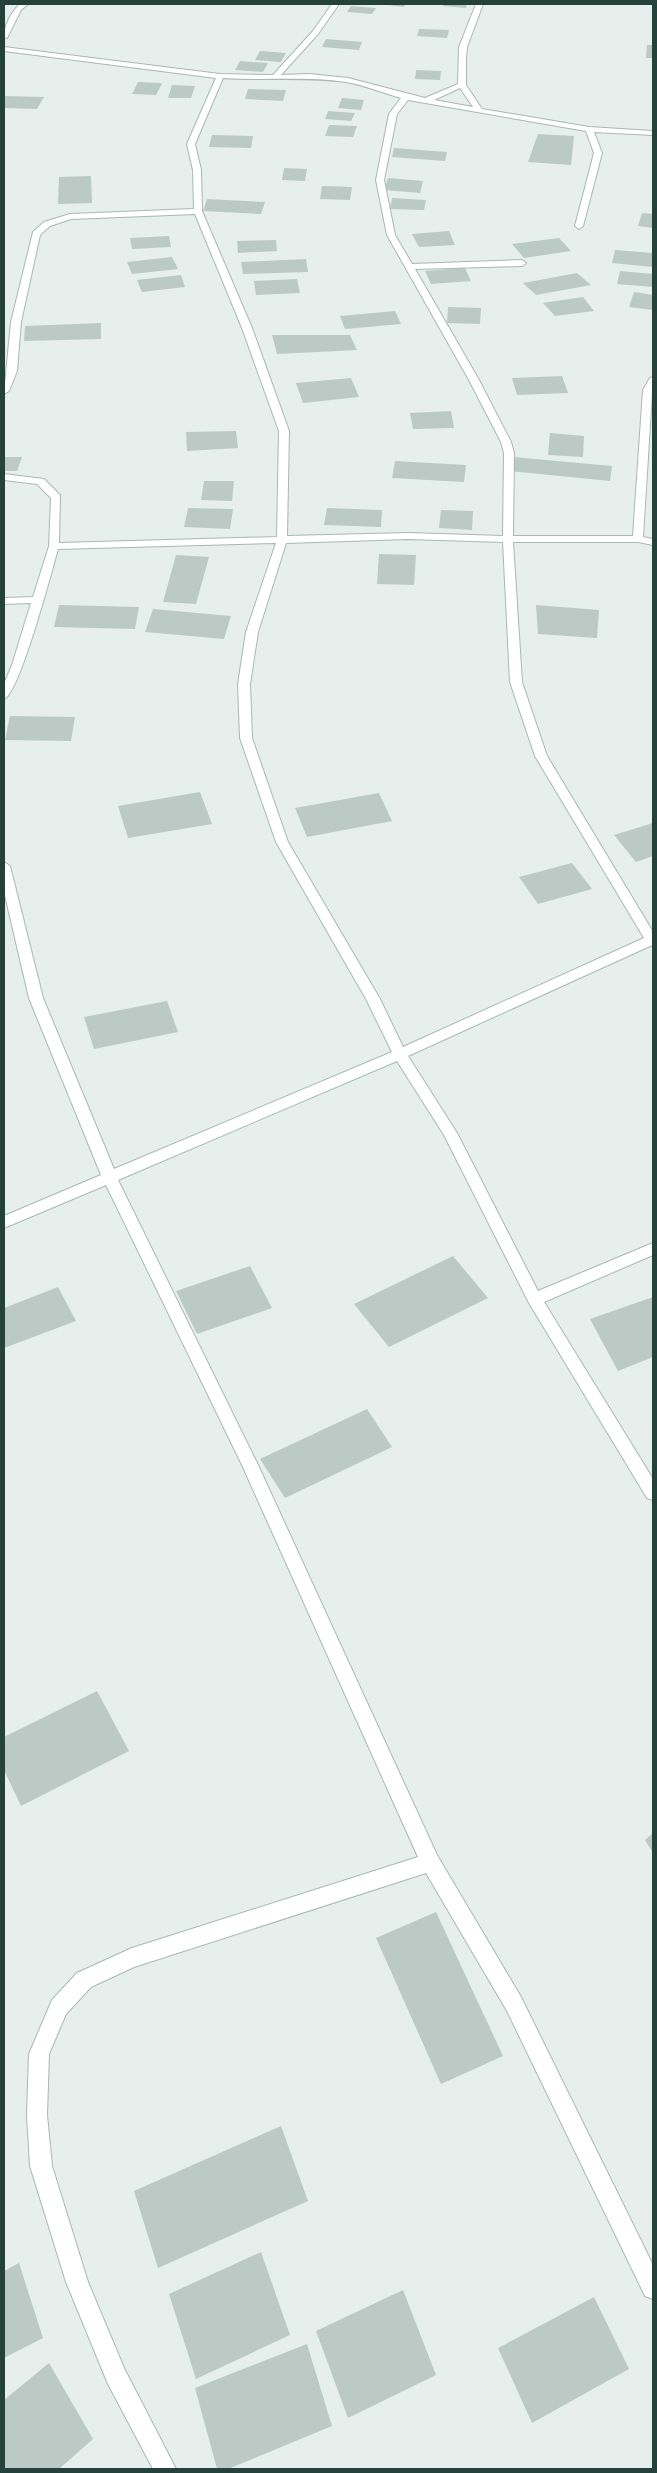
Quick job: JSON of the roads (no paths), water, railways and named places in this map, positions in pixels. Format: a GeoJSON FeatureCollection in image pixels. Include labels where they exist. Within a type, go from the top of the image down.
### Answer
{"type":"FeatureCollection","features":[{"type":"Feature","properties":{"kind":"street"},"geometry":{"type":"LineString","coordinates":[[4,36],[18,9],[24,4]]}},
{"type":"Feature","properties":{"kind":"street"},"geometry":{"type":"LineString","coordinates":[[275,77],[298,50],[326,24],[336,4]]}},
{"type":"Feature","properties":{"kind":"street"},"geometry":{"type":"LineString","coordinates":[[478,109],[462,85],[462,47],[480,4]]}},
{"type":"Feature","properties":{"kind":"street"},"geometry":{"type":"LineString","coordinates":[[5,50],[220,76],[309,76],[348,80],[406,97],[520,118],[589,129],[653,132]]}},
{"type":"Feature","properties":{"kind":"street"},"geometry":{"type":"LineString","coordinates":[[220,76],[191,144],[198,170],[198,211],[247,328],[284,431],[282,540],[252,632],[244,684],[246,738],[282,842],[372,999],[400,1054],[450,1133],[534,1299],[653,1493]]}},
{"type":"Feature","properties":{"kind":"street"},"geometry":{"type":"LineString","coordinates":[[427,100],[462,85]]}},
{"type":"Feature","properties":{"kind":"street"},"geometry":{"type":"LineString","coordinates":[[4,1222],[400,1054],[653,940],[542,756],[516,682],[508,540],[509,453],[506,442],[474,380],[391,235],[380,180],[393,114],[406,97]]}},
{"type":"Feature","properties":{"kind":"street"},"geometry":{"type":"LineString","coordinates":[[579,226],[598,153],[589,129]]}},
{"type":"Feature","properties":{"kind":"street"},"geometry":{"type":"LineString","coordinates":[[4,391],[12,371],[16,322],[36,234],[47,224],[70,217],[198,211]]}},
{"type":"Feature","properties":{"kind":"street"},"geometry":{"type":"LineString","coordinates":[[408,267],[522,263]]}},
{"type":"Feature","properties":{"kind":"street"},"geometry":{"type":"LineString","coordinates":[[4,322],[16,322]]}},
{"type":"Feature","properties":{"kind":"street"},"geometry":{"type":"LineString","coordinates":[[638,540],[648,390],[653,380]]}},
{"type":"Feature","properties":{"kind":"street"},"geometry":{"type":"LineString","coordinates":[[4,477],[40,481],[56,497],[54,546],[18,665],[4,696]]}},
{"type":"Feature","properties":{"kind":"street"},"geometry":{"type":"LineString","coordinates":[[54,546],[408,536],[508,540],[638,540],[653,542]]}},
{"type":"Feature","properties":{"kind":"street"},"geometry":{"type":"LineString","coordinates":[[4,601],[37,600]]}},
{"type":"Feature","properties":{"kind":"street"},"geometry":{"type":"LineString","coordinates":[[4,866],[36,998],[110,1178],[250,1465],[430,1862],[514,2004],[653,2288]]}},
{"type":"Feature","properties":{"kind":"street"},"geometry":{"type":"LineString","coordinates":[[534,1299],[653,1249]]}},
{"type":"Feature","properties":{"kind":"street"},"geometry":{"type":"LineString","coordinates":[[165,2469],[116,2376],[77,2282],[41,2166],[37,2115],[39,2054],[59,2007],[84,1980],[132,1958],[430,1862]]}}]}
